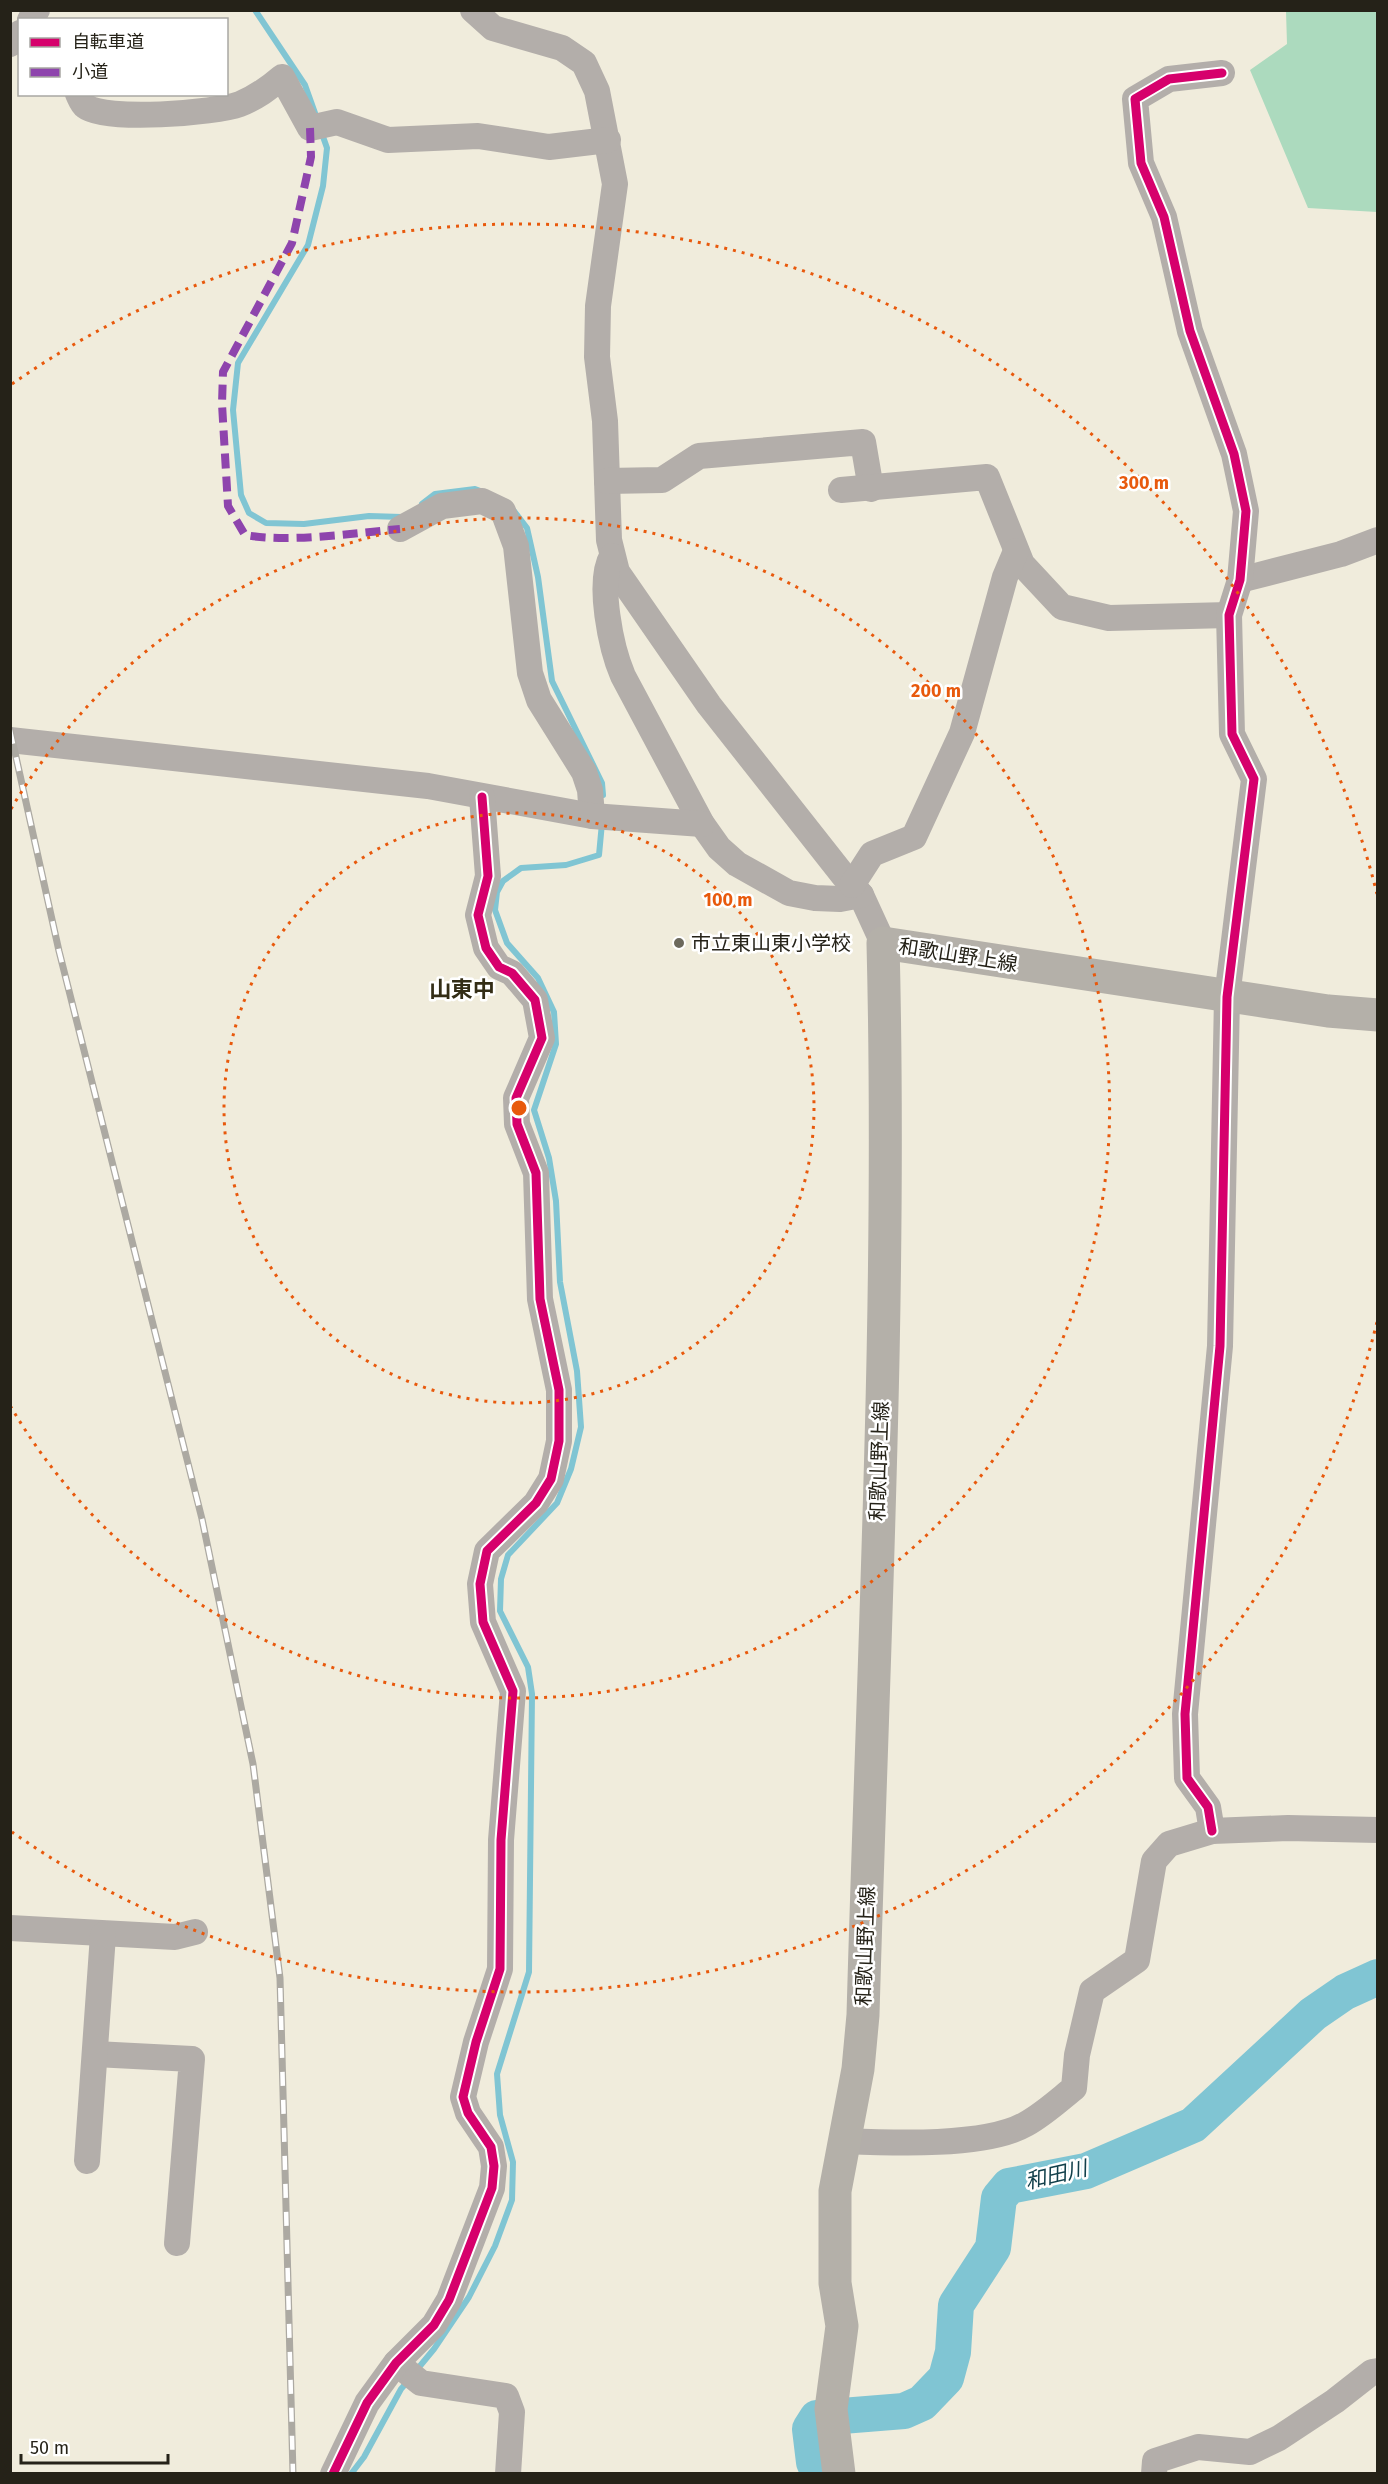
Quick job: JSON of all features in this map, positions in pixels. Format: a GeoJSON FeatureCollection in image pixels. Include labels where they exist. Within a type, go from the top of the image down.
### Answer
{"type":"FeatureCollection","features":[{"type":"Feature","properties":{"kind":"main road","name":"和歌山野上線"},"geometry":{"type":"LineString","coordinates":[[839,2474],[831,2414],[842,2326],[835,2283],[835,2191],[858,2069],[863,2003],[886,1230],[883,943],[1227,997],[1328,1011],[1377,1015]]}},
{"type":"Feature","properties":{"kind":"street"},"geometry":{"type":"LineString","coordinates":[[473,10],[493,28],[562,48],[584,63],[597,91],[615,184],[598,306],[597,357],[605,421],[609,540],[616,572],[709,705],[857,890],[883,943]]}},
{"type":"Feature","properties":{"kind":"street"},"geometry":{"type":"LineString","coordinates":[[1212,1831],[1208,1807],[1187,1778],[1185,1714],[1220,1346],[1227,997],[1254,779],[1232,734],[1229,615],[1239,580],[1246,511],[1234,454],[1190,331],[1164,217],[1141,163],[1135,99],[1169,79],[1222,73]]}},
{"type":"Feature","properties":{"kind":"street"},"geometry":{"type":"LineString","coordinates":[[79,96],[84,106],[99,112],[176,115],[237,105],[262,94],[282,77],[310,128],[337,122],[388,140],[478,136],[549,147],[608,140]]}},
{"type":"Feature","properties":{"kind":"street"},"geometry":{"type":"LineString","coordinates":[[607,481],[662,480],[699,456],[863,442],[871,489]]}},
{"type":"Feature","properties":{"kind":"street"},"geometry":{"type":"LineString","coordinates":[[841,490],[987,477],[1022,564],[1062,608],[1109,618],[1229,615]]}},
{"type":"Feature","properties":{"kind":"street"},"geometry":{"type":"LineString","coordinates":[[400,530],[442,506],[482,501],[503,511],[516,546],[530,673],[539,700],[584,772],[590,790],[592,816]]}},
{"type":"Feature","properties":{"kind":"street"},"geometry":{"type":"LineString","coordinates":[[1239,580],[1341,554],[1377,540]]}},
{"type":"Feature","properties":{"kind":"street"},"geometry":{"type":"LineString","coordinates":[[612,555],[607,566],[605,591],[613,652],[623,676],[702,824],[719,848],[737,864],[789,893],[823,899],[840,899],[857,890],[872,854],[914,837],[962,733],[1005,577],[1016,551]]}},
{"type":"Feature","properties":{"kind":"street"},"geometry":{"type":"LineString","coordinates":[[10,740],[428,786],[592,816],[702,824]]}},
{"type":"Feature","properties":{"kind":"street"},"geometry":{"type":"LineString","coordinates":[[333,2474],[367,2403],[396,2363],[434,2325],[448,2300],[492,2188],[494,2166],[490,2147],[468,2113],[463,2097],[500,1969],[501,1840],[513,1691],[483,1622],[480,1584],[488,1551],[536,1503],[551,1479],[559,1441],[560,1390],[540,1299],[536,1173],[517,1124],[516,1098],[542,1038],[535,1000],[512,973],[499,967],[486,948],[478,915],[488,876],[482,796]]}},
{"type":"Feature","properties":{"kind":"street"},"geometry":{"type":"LineString","coordinates":[[845,2141],[916,2144],[994,2135],[1025,2125],[1074,2088],[1077,2055],[1092,1990],[1137,1959],[1154,1861],[1169,1844],[1212,1831],[1288,1827],[1377,1830]]}},
{"type":"Feature","properties":{"kind":"street"},"geometry":{"type":"LineString","coordinates":[[10,1928],[103,1935],[175,1937],[195,1932]]}},
{"type":"Feature","properties":{"kind":"street"},"geometry":{"type":"LineString","coordinates":[[87,2161],[103,1935]]}},
{"type":"Feature","properties":{"kind":"street"},"geometry":{"type":"LineString","coordinates":[[94,2054],[192,2060],[177,2243]]}},
{"type":"Feature","properties":{"kind":"street"},"geometry":{"type":"LineString","coordinates":[[396,2363],[421,2383],[506,2396],[512,2412],[508,2474]]}},
{"type":"Feature","properties":{"kind":"street"},"geometry":{"type":"LineString","coordinates":[[1154,2474],[1155,2461],[1198,2447],[1250,2452],[1279,2438],[1335,2401],[1372,2372],[1377,2371]]}},
{"type":"Feature","properties":{"kind":"green space"},"geometry":{"type":"Polygon","coordinates":[[[1286,11],[1377,11],[1377,212],[1308,208],[1250,70],[1287,44],[1286,11]]]}},
{"type":"Feature","properties":{"kind":"waterway"},"geometry":{"type":"LineString","coordinates":[[255,10],[305,85],[315,113]]}},
{"type":"Feature","properties":{"kind":"waterway"},"geometry":{"type":"LineString","coordinates":[[321,131],[327,148],[323,186],[308,245],[238,363],[233,410],[241,495],[249,513],[266,523],[304,524],[369,516],[402,517]]}},
{"type":"Feature","properties":{"kind":"waterway"},"geometry":{"type":"LineString","coordinates":[[422,504],[435,494],[475,489],[483,492]]}},
{"type":"Feature","properties":{"kind":"waterway"},"geometry":{"type":"LineString","coordinates":[[514,511],[527,528],[538,577],[552,681],[602,783],[603,795]]}},
{"type":"Feature","properties":{"kind":"waterway"},"geometry":{"type":"LineString","coordinates":[[415,2372],[434,2349],[469,2297],[495,2246],[512,2200],[513,2162],[500,2115],[497,2074],[529,1972],[532,1694],[528,1667],[500,1611],[501,1579],[508,1555],[557,1503],[571,1469],[581,1427],[577,1371],[560,1282],[556,1201],[549,1158],[534,1110],[556,1044],[554,1012],[538,978],[507,943],[495,910],[497,892],[503,881],[521,868],[566,865],[599,855],[602,823]]}},
{"type":"Feature","properties":{"kind":"waterway","name":"和田川"},"geometry":{"type":"LineString","coordinates":[[819,2474],[814,2462],[810,2429],[817,2418],[904,2411],[922,2403],[946,2378],[953,2352],[956,2305],[993,2248],[999,2198],[1009,2186],[1086,2171],[1193,2125],[1313,2014],[1345,1992],[1378,1977]]}},
{"type":"Feature","properties":{"kind":"waterway"},"geometry":{"type":"LineString","coordinates":[[351,2474],[364,2457],[401,2389],[409,2380]]}},
{"type":"Feature","properties":{"kind":"railway"},"geometry":{"type":"LineString","coordinates":[[10,730],[59,951],[202,1519],[253,1764],[280,1978],[293,2474]]}},
{"type":"Feature","properties":{"kind":"marked path"},"geometry":{"type":"LineString","coordinates":[[310,128],[311,157],[292,243],[223,372],[222,404],[228,506],[245,535],[302,538],[400,529]]}},
{"type":"Feature","properties":{"kind":"cycle path"},"geometry":{"type":"LineString","coordinates":[[1212,1831],[1208,1807],[1187,1778],[1185,1714],[1220,1346],[1227,997],[1254,779],[1232,734],[1229,615],[1240,580],[1246,511],[1234,454],[1190,331],[1164,217],[1141,163],[1135,99],[1169,79],[1222,73]]}},
{"type":"Feature","properties":{"kind":"cycle path"},"geometry":{"type":"LineString","coordinates":[[333,2474],[367,2403],[396,2363],[434,2325],[449,2300],[492,2188],[494,2166],[491,2147],[468,2113],[463,2097],[476,2042],[500,1969],[501,1840],[513,1691],[483,1622],[480,1584],[487,1551],[536,1503],[551,1479],[559,1441],[559,1390],[540,1299],[536,1173],[517,1124],[516,1098],[542,1038],[535,1000],[512,973],[499,967],[486,948],[478,915],[488,876],[482,797]]}},
{"type":"Feature","properties":{"kind":"place","name":"市立東山東小学校"},"geometry":{"type":"Point","coordinates":[679,943]}},
{"type":"Feature","properties":{"kind":"district","name":"山東中"},"geometry":{"type":"Point","coordinates":[462,989]}}]}
